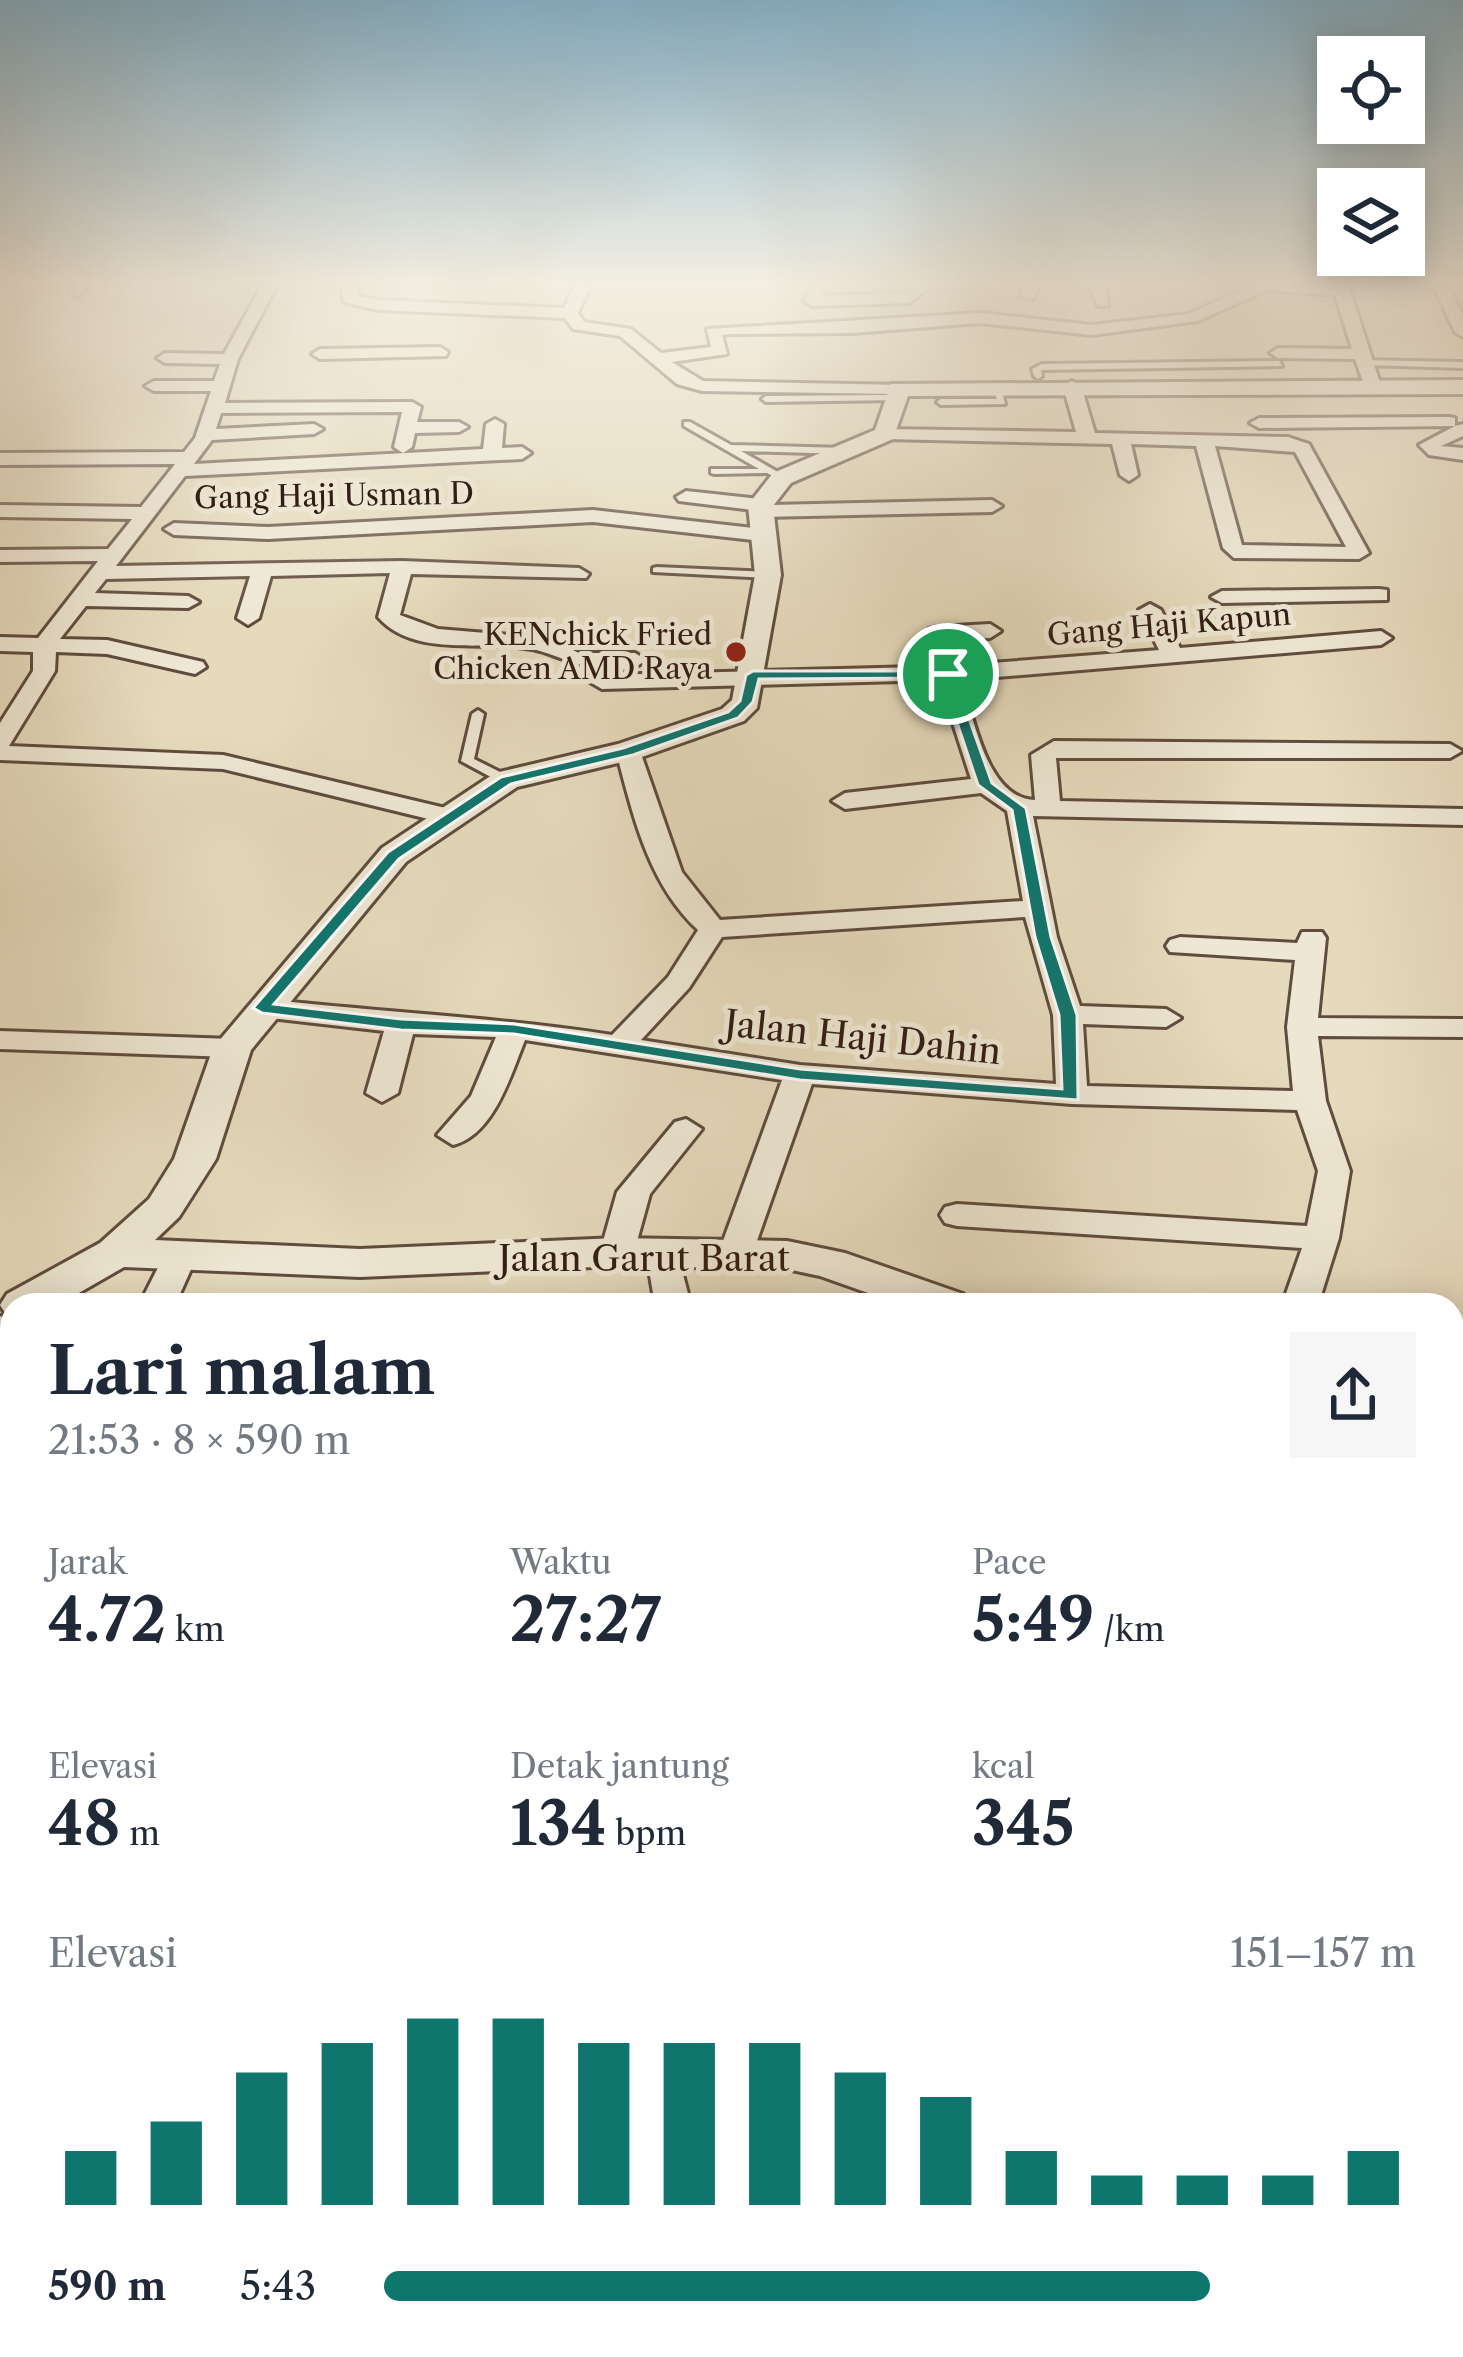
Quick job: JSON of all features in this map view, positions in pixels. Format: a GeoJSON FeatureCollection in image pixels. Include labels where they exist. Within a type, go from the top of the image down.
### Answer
{"type":"FeatureCollection","features":[{"type":"Feature","properties":{"kind":"street"},"geometry":{"type":"LineString","coordinates":[[412,407],[219,395],[206,435],[45,644],[44,670],[2,739],[223,762],[449,816]]}},
{"type":"Feature","properties":{"kind":"street"},"geometry":{"type":"LineString","coordinates":[[418,395],[405,437],[459,427]]}},
{"type":"Feature","properties":{"kind":"street"},"geometry":{"type":"LineString","coordinates":[[885,434],[896,395]]}},
{"type":"Feature","properties":{"kind":"street"},"geometry":{"type":"LineString","coordinates":[[1076,395],[1090,431]]}},
{"type":"Feature","properties":{"kind":"street"},"geometry":{"type":"LineString","coordinates":[[1241,395],[1254,423]]}},
{"type":"Feature","properties":{"kind":"street"},"geometry":{"type":"LineString","coordinates":[[98,574],[402,567],[593,515],[767,500],[845,451],[885,434],[1254,423],[1456,426]]}},
{"type":"Feature","properties":{"kind":"street"},"geometry":{"type":"LineString","coordinates":[[492,454],[495,424]]}},
{"type":"Feature","properties":{"kind":"street"},"geometry":{"type":"LineString","coordinates":[[1456,426],[1427,445],[1436,451],[1463,454]]}},
{"type":"Feature","properties":{"kind":"street"},"geometry":{"type":"LineString","coordinates":[[206,435],[314,430]]}},
{"type":"Feature","properties":{"kind":"street"},"geometry":{"type":"LineString","coordinates":[[1090,431],[1120,439],[1288,442],[1303,448],[1359,554],[1241,554],[1233,548],[1204,441]]}},
{"type":"Feature","properties":{"kind":"street"},"geometry":{"type":"LineString","coordinates":[[1120,439],[1129,475]]}},
{"type":"Feature","properties":{"kind":"street"},"geometry":{"type":"LineString","coordinates":[[0,459],[183,465],[522,453]]}},
{"type":"Feature","properties":{"kind":"street"},"geometry":{"type":"LineString","coordinates":[[686,497],[992,506]]}},
{"type":"Feature","properties":{"kind":"street"},"geometry":{"type":"LineString","coordinates":[[44,1293],[116,1253],[164,1208],[195,1159],[232,1048],[394,855],[506,780],[628,752],[733,715],[746,702],[768,575],[767,500]]}},
{"type":"Feature","properties":{"kind":"street"},"geometry":{"type":"LineString","coordinates":[[0,511],[147,513]]}},
{"type":"Feature","properties":{"kind":"street","name":"Gang Haji Usman D"},"geometry":{"type":"LineString","coordinates":[[174,529],[492,546]]}},
{"type":"Feature","properties":{"kind":"street"},"geometry":{"type":"LineString","coordinates":[[492,546],[579,574]]}},
{"type":"Feature","properties":{"kind":"street"},"geometry":{"type":"LineString","coordinates":[[0,556],[115,555]]}},
{"type":"Feature","properties":{"kind":"street"},"geometry":{"type":"LineString","coordinates":[[1261,555],[1284,595],[1324,642]]}},
{"type":"Feature","properties":{"kind":"street"},"geometry":{"type":"LineString","coordinates":[[402,567],[388,617],[394,625],[415,633],[548,645],[574,661],[754,667]]}},
{"type":"Feature","properties":{"kind":"street"},"geometry":{"type":"LineString","coordinates":[[248,618],[262,571]]}},
{"type":"Feature","properties":{"kind":"street"},"geometry":{"type":"LineString","coordinates":[[1222,597],[1379,595]]}},
{"type":"Feature","properties":{"kind":"street"},"geometry":{"type":"LineString","coordinates":[[76,599],[188,602]]}},
{"type":"Feature","properties":{"kind":"street"},"geometry":{"type":"LineString","coordinates":[[1150,610],[1171,652]]}},
{"type":"Feature","properties":{"kind":"street"},"geometry":{"type":"LineString","coordinates":[[990,631],[937,634],[922,652],[939,674],[986,785],[1019,808],[1463,818]]}},
{"type":"Feature","properties":{"kind":"street","name":"Gang Haji Kapun"},"geometry":{"type":"LineString","coordinates":[[602,682],[754,667],[939,674],[1381,638]]}},
{"type":"Feature","properties":{"kind":"street"},"geometry":{"type":"LineString","coordinates":[[0,644],[129,650],[194,667]]}},
{"type":"Feature","properties":{"kind":"street"},"geometry":{"type":"LineString","coordinates":[[1048,808],[1043,755],[1054,748],[1459,757]]}},
{"type":"Feature","properties":{"kind":"street"},"geometry":{"type":"LineString","coordinates":[[628,752],[648,824],[684,899],[713,929],[1037,908]]}},
{"type":"Feature","properties":{"kind":"street"},"geometry":{"type":"LineString","coordinates":[[845,801],[986,785]]}},
{"type":"Feature","properties":{"kind":"street"},"geometry":{"type":"LineString","coordinates":[[1019,808],[1037,908],[1068,1015],[1072,1096]]}},
{"type":"Feature","properties":{"kind":"street"},"geometry":{"type":"LineString","coordinates":[[617,1048],[679,982],[713,929]]}},
{"type":"Feature","properties":{"kind":"street"},"geometry":{"type":"LineString","coordinates":[[1180,946],[1311,945],[1302,1027],[1310,1101],[1334,1172],[1322,1238],[1304,1293]]}},
{"type":"Feature","properties":{"kind":"street","name":"Jalan Haji Dahin"},"geometry":{"type":"LineString","coordinates":[[262,1008],[401,1024],[514,1029],[800,1074],[1072,1096],[1310,1101]]}},
{"type":"Feature","properties":{"kind":"street"},"geometry":{"type":"LineString","coordinates":[[1068,1015],[1166,1018]]}},
{"type":"Feature","properties":{"kind":"street"},"geometry":{"type":"LineString","coordinates":[[382,1093],[401,1024]]}},
{"type":"Feature","properties":{"kind":"street"},"geometry":{"type":"LineString","coordinates":[[1302,1027],[1463,1028]]}},
{"type":"Feature","properties":{"kind":"street"},"geometry":{"type":"LineString","coordinates":[[453,1135],[485,1099],[514,1029]]}},
{"type":"Feature","properties":{"kind":"street"},"geometry":{"type":"LineString","coordinates":[[0,1040],[232,1048]]}},
{"type":"Feature","properties":{"kind":"street"},"geometry":{"type":"LineString","coordinates":[[736,1252],[800,1074]]}},
{"type":"Feature","properties":{"kind":"street"},"geometry":{"type":"LineString","coordinates":[[617,1252],[634,1192],[686,1129]]}},
{"type":"Feature","properties":{"kind":"street"},"geometry":{"type":"LineString","coordinates":[[957,1215],[1322,1238]]}},
{"type":"Feature","properties":{"kind":"street"},"geometry":{"type":"LineString","coordinates":[[663,1252],[671,1293]]}},
{"type":"Feature","properties":{"kind":"street","name":"Jalan Garut Barat"},"geometry":{"type":"LineString","coordinates":[[116,1253],[360,1263],[736,1252],[829,1263],[913,1293]]}},
{"type":"Feature","properties":{"kind":"street"},"geometry":{"type":"LineString","coordinates":[[163,1293],[180,1256]]}},
{"type":"Feature","properties":{"kind":"lane"},"geometry":{"type":"LineString","coordinates":[[766,399],[853,395]]}},
{"type":"Feature","properties":{"kind":"lane"},"geometry":{"type":"LineString","coordinates":[[941,402],[1002,402],[1000,395]]}},
{"type":"Feature","properties":{"kind":"lane"},"geometry":{"type":"LineString","coordinates":[[687,424],[727,448],[767,500]]}},
{"type":"Feature","properties":{"kind":"lane"},"geometry":{"type":"LineString","coordinates":[[727,448],[845,451]]}},
{"type":"Feature","properties":{"kind":"lane"},"geometry":{"type":"LineString","coordinates":[[714,471],[767,500]]}},
{"type":"Feature","properties":{"kind":"lane"},"geometry":{"type":"LineString","coordinates":[[657,570],[768,575]]}},
{"type":"Feature","properties":{"kind":"lane"},"geometry":{"type":"LineString","coordinates":[[478,714],[467,761],[506,780]]}},
{"type":"Feature","properties":{"kind":"place","name":"KENchick Fried Chicken AMD Raya"},"geometry":{"type":"Point","coordinates":[736,652]}},
{"type":"Feature","properties":{"kind":"route"},"geometry":{"type":"LineString","coordinates":[[948,674],[986,785],[1019,808],[1043,937],[1068,1015],[1072,1096],[800,1074],[514,1029],[401,1024],[262,1008],[394,855],[506,780],[628,752],[733,715],[746,702],[753,675],[948,674]]}}]}
